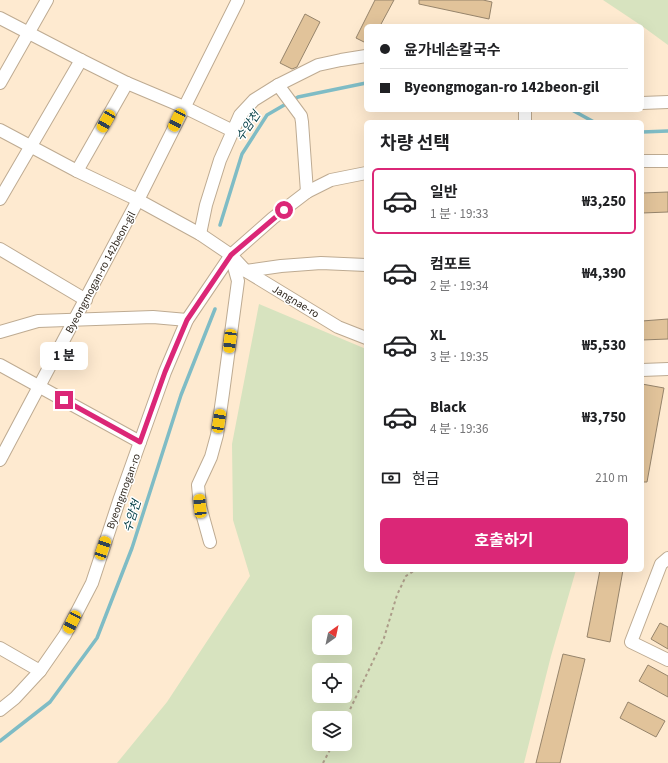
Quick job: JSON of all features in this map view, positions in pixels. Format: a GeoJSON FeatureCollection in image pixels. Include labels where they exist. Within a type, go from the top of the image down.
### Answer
{"type":"FeatureCollection","features":[{"type":"Feature","properties":{"kind":"street"},"geometry":{"type":"LineString","coordinates":[[0,83],[47,0]]}},
{"type":"Feature","properties":{"kind":"street","name":"Byeongmogan-ro 142beon-gil"},"geometry":{"type":"LineString","coordinates":[[0,460],[138,200],[238,0]]}},
{"type":"Feature","properties":{"kind":"street"},"geometry":{"type":"LineString","coordinates":[[0,18],[28,34],[127,83],[184,107],[233,131]]}},
{"type":"Feature","properties":{"kind":"street"},"geometry":{"type":"LineString","coordinates":[[200,234],[206,206],[220,160],[240,115],[254,100],[280,88],[318,64],[364,56]]}},
{"type":"Feature","properties":{"kind":"street"},"geometry":{"type":"LineString","coordinates":[[0,199],[81,60]]}},
{"type":"Feature","properties":{"kind":"street"},"geometry":{"type":"LineString","coordinates":[[77,171],[127,83]]}},
{"type":"Feature","properties":{"kind":"street"},"geometry":{"type":"LineString","coordinates":[[280,88],[301,116],[307,192]]}},
{"type":"Feature","properties":{"kind":"street"},"geometry":{"type":"LineString","coordinates":[[644,103],[668,102]]}},
{"type":"Feature","properties":{"kind":"street","name":"Jangnae-ro"},"geometry":{"type":"LineString","coordinates":[[0,130],[77,171],[138,200],[200,234],[231,255],[246,270],[338,326],[364,337]]}},
{"type":"Feature","properties":{"kind":"street"},"geometry":{"type":"LineString","coordinates":[[644,161],[668,161]]}},
{"type":"Feature","properties":{"kind":"street","name":"Byeongmogan-ro"},"geometry":{"type":"LineString","coordinates":[[0,710],[15,698],[40,671],[66,635],[92,582],[165,372],[187,320],[231,255],[273,218],[307,192],[331,180],[364,173]]}},
{"type":"Feature","properties":{"kind":"street"},"geometry":{"type":"LineString","coordinates":[[0,249],[86,300]]}},
{"type":"Feature","properties":{"kind":"street"},"geometry":{"type":"LineString","coordinates":[[210,542],[200,506],[198,485],[211,457],[217,435],[238,281],[231,255]]}},
{"type":"Feature","properties":{"kind":"street"},"geometry":{"type":"LineString","coordinates":[[246,270],[321,263],[364,265]]}},
{"type":"Feature","properties":{"kind":"street"},"geometry":{"type":"LineString","coordinates":[[0,332],[38,321],[153,317],[187,320]]}},
{"type":"Feature","properties":{"kind":"street"},"geometry":{"type":"LineString","coordinates":[[0,365],[140,442]]}},
{"type":"Feature","properties":{"kind":"street"},"geometry":{"type":"LineString","coordinates":[[644,370],[668,369]]}},
{"type":"Feature","properties":{"kind":"street"},"geometry":{"type":"LineString","coordinates":[[668,558],[661,564],[631,642],[668,660]]}},
{"type":"Feature","properties":{"kind":"street"},"geometry":{"type":"LineString","coordinates":[[0,648],[40,671]]}},
{"type":"Feature","properties":{"kind":"path"},"geometry":{"type":"LineString","coordinates":[[349,711],[384,638],[397,595],[406,576],[412,572]]}},
{"type":"Feature","properties":{"kind":"path"},"geometry":{"type":"LineString","coordinates":[[323,763],[329,751]]}},
{"type":"Feature","properties":{"kind":"green space"},"geometry":{"type":"Polygon","coordinates":[[[603,0],[668,0],[668,45],[644,27],[644,24],[639,24],[603,0]]]}},
{"type":"Feature","properties":{"kind":"green space"},"geometry":{"type":"Polygon","coordinates":[[[259,304],[364,348],[364,572],[575,572],[551,656],[524,763],[117,763],[167,702],[250,576],[233,520],[232,444],[259,304]]]}},
{"type":"Feature","properties":{"kind":"building"},"geometry":{"type":"Polygon","coordinates":[[[375,0],[394,0],[381,24],[364,24],[364,42],[356,38],[375,0]]]}},
{"type":"Feature","properties":{"kind":"building"},"geometry":{"type":"Polygon","coordinates":[[[419,0],[483,0],[492,2],[489,19],[419,4],[419,0]]]}},
{"type":"Feature","properties":{"kind":"building"},"geometry":{"type":"Polygon","coordinates":[[[305,14],[320,22],[297,67],[292,69],[280,63],[305,14]]]}},
{"type":"Feature","properties":{"kind":"building"},"geometry":{"type":"Polygon","coordinates":[[[668,192],[668,212],[644,213],[644,193],[668,192]]]}},
{"type":"Feature","properties":{"kind":"building"},"geometry":{"type":"Polygon","coordinates":[[[668,319],[668,339],[644,340],[644,321],[668,319]]]}},
{"type":"Feature","properties":{"kind":"building"},"geometry":{"type":"Polygon","coordinates":[[[644,384],[664,388],[647,482],[644,482],[644,384]]]}},
{"type":"Feature","properties":{"kind":"building"},"geometry":{"type":"Polygon","coordinates":[[[600,572],[623,572],[610,642],[587,637],[600,572]]]}},
{"type":"Feature","properties":{"kind":"building"},"geometry":{"type":"Polygon","coordinates":[[[660,623],[668,627],[668,649],[651,639],[660,623]]]}},
{"type":"Feature","properties":{"kind":"building"},"geometry":{"type":"Polygon","coordinates":[[[563,654],[585,659],[560,763],[536,763],[563,654]]]}},
{"type":"Feature","properties":{"kind":"building"},"geometry":{"type":"Polygon","coordinates":[[[648,665],[668,676],[668,697],[639,681],[648,665]]]}},
{"type":"Feature","properties":{"kind":"building"},"geometry":{"type":"Polygon","coordinates":[[[628,702],[665,721],[656,737],[620,718],[628,702]]]}},
{"type":"Feature","properties":{"kind":"waterway","name":"수암천"},"geometry":{"type":"LineString","coordinates":[[220,225],[242,154],[267,115],[298,97],[364,83]]}},
{"type":"Feature","properties":{"kind":"waterway","name":"수암천"},"geometry":{"type":"LineString","coordinates":[[576,112],[590,120]]}},
{"type":"Feature","properties":{"kind":"waterway","name":"수암천"},"geometry":{"type":"LineString","coordinates":[[644,132],[668,131]]}},
{"type":"Feature","properties":{"kind":"waterway","name":"수암천"},"geometry":{"type":"LineString","coordinates":[[0,741],[50,702],[97,638],[132,548],[181,395],[215,309]]}},
{"type":"Feature","properties":{"kind":"route"},"geometry":{"type":"LineString","coordinates":[[64,400],[140,442],[165,372],[187,320],[231,255],[284,210]]}}]}
